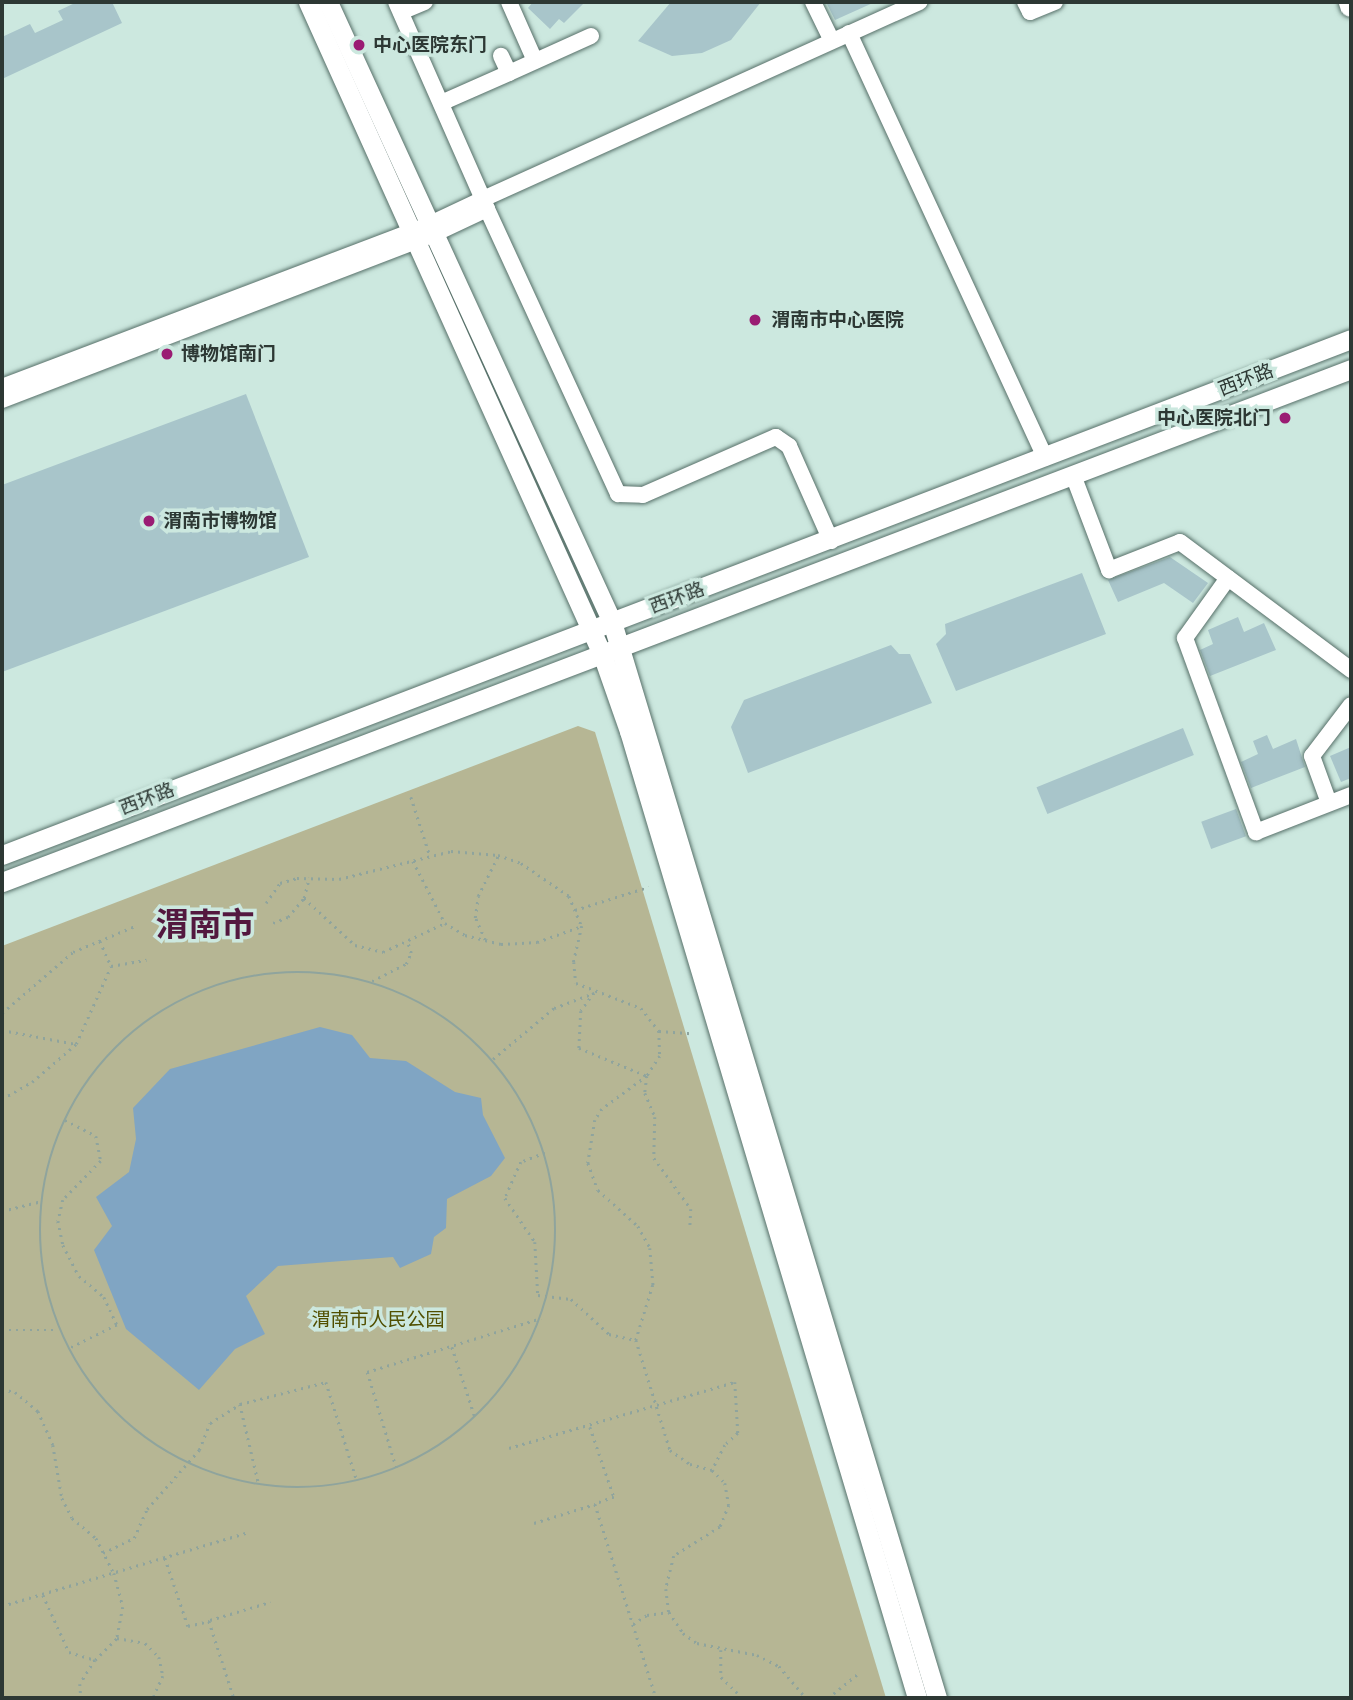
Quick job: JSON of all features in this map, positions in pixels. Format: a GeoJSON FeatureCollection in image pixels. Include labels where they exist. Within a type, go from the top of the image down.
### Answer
{"type":"FeatureCollection","features":[{"type":"Feature","properties":{"kind":"main road"},"geometry":{"type":"LineString","coordinates":[[308,2],[589,565],[612,622],[611,650],[629,731],[917,1698]]}},
{"type":"Feature","properties":{"kind":"main road"},"geometry":{"type":"LineString","coordinates":[[328,2],[422,233],[593,629],[611,650],[937,1698]]}},
{"type":"Feature","properties":{"kind":"main road","name":"西环路"},"geometry":{"type":"LineString","coordinates":[[2,855],[831,541],[1351,339]]}},
{"type":"Feature","properties":{"kind":"main road","name":"西环路"},"geometry":{"type":"LineString","coordinates":[[2,882],[1351,369]]}},
{"type":"Feature","properties":{"kind":"street"},"geometry":{"type":"LineString","coordinates":[[425,2],[398,7],[618,494],[643,495],[776,437],[789,446],[831,541]]}},
{"type":"Feature","properties":{"kind":"street"},"geometry":{"type":"LineString","coordinates":[[509,2],[535,61]]}},
{"type":"Feature","properties":{"kind":"street"},"geometry":{"type":"LineString","coordinates":[[813,2],[832,41]]}},
{"type":"Feature","properties":{"kind":"street"},"geometry":{"type":"LineString","coordinates":[[2,400],[422,233],[920,2]]}},
{"type":"Feature","properties":{"kind":"street"},"geometry":{"type":"LineString","coordinates":[[1025,2],[1030,12],[1055,2]]}},
{"type":"Feature","properties":{"kind":"street"},"geometry":{"type":"LineString","coordinates":[[849,33],[1045,458]]}},
{"type":"Feature","properties":{"kind":"street"},"geometry":{"type":"LineString","coordinates":[[441,103],[591,36]]}},
{"type":"Feature","properties":{"kind":"street"},"geometry":{"type":"LineString","coordinates":[[501,56],[509,73]]}},
{"type":"Feature","properties":{"kind":"street"},"geometry":{"type":"LineString","coordinates":[[2,387],[422,233]]}},
{"type":"Feature","properties":{"kind":"street"},"geometry":{"type":"LineString","coordinates":[[1073,475],[1109,570],[1180,542],[1351,670]]}},
{"type":"Feature","properties":{"kind":"street"},"geometry":{"type":"LineString","coordinates":[[1228,578],[1185,638],[1256,832],[1351,795]]}},
{"type":"Feature","properties":{"kind":"street"},"geometry":{"type":"LineString","coordinates":[[1329,803],[1312,756],[1351,705]]}},
{"type":"Feature","properties":{"kind":"path"},"geometry":{"type":"LineString","coordinates":[[411,797],[430,856]]}},
{"type":"Feature","properties":{"kind":"path"},"geometry":{"type":"LineString","coordinates":[[267,903],[280,884],[309,878],[339,879],[451,851],[498,855],[521,863],[569,896],[582,926],[574,962],[576,983],[594,993],[641,1009],[659,1031],[660,1056],[647,1076],[602,1109],[595,1120],[588,1163],[597,1190],[638,1226],[650,1248],[653,1285],[636,1340],[641,1366],[658,1405],[670,1450],[690,1464],[712,1471],[725,1483],[729,1505],[720,1527],[674,1556],[666,1589],[669,1612],[683,1633],[697,1643],[757,1656],[779,1666],[806,1698]]}},
{"type":"Feature","properties":{"kind":"path"},"geometry":{"type":"LineString","coordinates":[[485,940],[475,918],[478,896],[498,855]]}},
{"type":"Feature","properties":{"kind":"path"},"geometry":{"type":"LineString","coordinates":[[413,861],[445,923],[485,940],[537,942],[582,926]]}},
{"type":"Feature","properties":{"kind":"path"},"geometry":{"type":"LineString","coordinates":[[273,923],[288,918],[304,898],[309,878]]}},
{"type":"Feature","properties":{"kind":"path"},"geometry":{"type":"LineString","coordinates":[[575,909],[648,887]]}},
{"type":"Feature","properties":{"kind":"path"},"geometry":{"type":"LineString","coordinates":[[304,898],[355,945],[383,952],[445,923]]}},
{"type":"Feature","properties":{"kind":"path"},"geometry":{"type":"LineString","coordinates":[[2,1013],[73,953],[135,926]]}},
{"type":"Feature","properties":{"kind":"path"},"geometry":{"type":"LineString","coordinates":[[2,1100],[32,1082],[76,1044],[111,966],[100,941]]}},
{"type":"Feature","properties":{"kind":"path"},"geometry":{"type":"LineString","coordinates":[[371,982],[406,964],[411,953],[407,941]]}},
{"type":"Feature","properties":{"kind":"path"},"geometry":{"type":"LineString","coordinates":[[111,966],[146,960]]}},
{"type":"Feature","properties":{"kind":"path"},"geometry":{"type":"LineString","coordinates":[[316,972],[371,982],[422,1003],[450,1020],[493,1059],[520,1096],[545,1153],[557,1225],[548,1296],[541,1318],[505,1385],[475,1417],[448,1440],[396,1468],[357,1481],[312,1488],[259,1485],[187,1464],[149,1441],[113,1411],[68,1349],[59,1330],[41,1261],[41,1202],[64,1120],[108,1055],[145,1022],[187,997],[232,981],[275,973],[316,972]]}},
{"type":"Feature","properties":{"kind":"path"},"geometry":{"type":"LineString","coordinates":[[493,1059],[554,1008],[594,993]]}},
{"type":"Feature","properties":{"kind":"path"},"geometry":{"type":"LineString","coordinates":[[594,993],[582,1011],[579,1048],[647,1076]]}},
{"type":"Feature","properties":{"kind":"path"},"geometry":{"type":"LineString","coordinates":[[2,1030],[76,1044]]}},
{"type":"Feature","properties":{"kind":"path"},"geometry":{"type":"LineString","coordinates":[[659,1031],[691,1033]]}},
{"type":"Feature","properties":{"kind":"path"},"geometry":{"type":"LineString","coordinates":[[647,1076],[645,1093],[655,1117],[654,1158],[691,1209],[690,1226]]}},
{"type":"Feature","properties":{"kind":"path"},"geometry":{"type":"LineString","coordinates":[[64,1120],[96,1136],[102,1161],[63,1200],[58,1221],[63,1245],[79,1276],[104,1297],[117,1325],[68,1349]]}},
{"type":"Feature","properties":{"kind":"path"},"geometry":{"type":"LineString","coordinates":[[545,1153],[521,1162],[505,1198],[535,1242],[538,1295],[571,1299],[609,1334],[636,1340]]}},
{"type":"Feature","properties":{"kind":"path"},"geometry":{"type":"LineString","coordinates":[[2,1210],[41,1202]]}},
{"type":"Feature","properties":{"kind":"path"},"geometry":{"type":"LineString","coordinates":[[396,1468],[367,1372],[541,1318]]}},
{"type":"Feature","properties":{"kind":"path"},"geometry":{"type":"LineString","coordinates":[[2,1330],[59,1330]]}},
{"type":"Feature","properties":{"kind":"path"},"geometry":{"type":"LineString","coordinates":[[452,1346],[475,1417]]}},
{"type":"Feature","properties":{"kind":"path"},"geometry":{"type":"LineString","coordinates":[[103,1553],[134,1538],[147,1509],[187,1464],[210,1423],[240,1404],[326,1382],[357,1481]]}},
{"type":"Feature","properties":{"kind":"path"},"geometry":{"type":"LineString","coordinates":[[509,1448],[735,1382],[738,1433],[725,1445],[712,1471]]}},
{"type":"Feature","properties":{"kind":"path"},"geometry":{"type":"LineString","coordinates":[[2,1389],[15,1392],[38,1411],[53,1446],[62,1498],[72,1518],[96,1538],[114,1573],[123,1607],[117,1639],[95,1660],[80,1684],[81,1698]]}},
{"type":"Feature","properties":{"kind":"path"},"geometry":{"type":"LineString","coordinates":[[240,1404],[259,1485]]}},
{"type":"Feature","properties":{"kind":"path"},"geometry":{"type":"LineString","coordinates":[[534,1523],[614,1497],[589,1426]]}},
{"type":"Feature","properties":{"kind":"path"},"geometry":{"type":"LineString","coordinates":[[595,1504],[656,1698]]}},
{"type":"Feature","properties":{"kind":"path"},"geometry":{"type":"LineString","coordinates":[[2,1606],[246,1533]]}},
{"type":"Feature","properties":{"kind":"path"},"geometry":{"type":"LineString","coordinates":[[165,1558],[188,1626],[270,1602]]}},
{"type":"Feature","properties":{"kind":"path"},"geometry":{"type":"LineString","coordinates":[[42,1594],[69,1652],[95,1660]]}},
{"type":"Feature","properties":{"kind":"path"},"geometry":{"type":"LineString","coordinates":[[632,1625],[647,1615],[669,1612]]}},
{"type":"Feature","properties":{"kind":"path"},"geometry":{"type":"LineString","coordinates":[[209,1621],[234,1698]]}},
{"type":"Feature","properties":{"kind":"path"},"geometry":{"type":"LineString","coordinates":[[117,1639],[145,1643],[159,1657],[163,1676],[153,1698]]}},
{"type":"Feature","properties":{"kind":"path"},"geometry":{"type":"LineString","coordinates":[[721,1650],[721,1677],[743,1698]]}},
{"type":"Feature","properties":{"kind":"path"},"geometry":{"type":"LineString","coordinates":[[828,1698],[859,1673]]}},
{"type":"Feature","properties":{"kind":"green space","name":"渭南市人民公园"},"geometry":{"type":"Polygon","coordinates":[[[578,726],[595,732],[886,1698],[2,1698],[2,946],[578,726]]]}},
{"type":"Feature","properties":{"kind":"water"},"geometry":{"type":"Polygon","coordinates":[[[320,1027],[352,1035],[370,1058],[406,1061],[455,1092],[481,1098],[483,1115],[505,1158],[491,1176],[447,1199],[446,1228],[434,1237],[431,1254],[400,1268],[393,1257],[278,1266],[246,1296],[265,1334],[235,1349],[199,1390],[126,1329],[94,1250],[112,1226],[96,1197],[129,1172],[136,1139],[133,1108],[170,1069],[320,1027]]]}},
{"type":"Feature","properties":{"kind":"building"},"geometry":{"type":"Polygon","coordinates":[[[77,2],[112,2],[122,23],[2,79],[2,37],[30,24],[35,33],[63,20],[58,11],[77,2]]]}},
{"type":"Feature","properties":{"kind":"building"},"geometry":{"type":"Polygon","coordinates":[[[533,2],[585,2],[564,23],[559,19],[550,29],[528,8],[533,2]]]}},
{"type":"Feature","properties":{"kind":"building"},"geometry":{"type":"Polygon","coordinates":[[[671,2],[761,2],[731,40],[702,53],[672,56],[638,41],[671,2]]]}},
{"type":"Feature","properties":{"kind":"building"},"geometry":{"type":"Polygon","coordinates":[[[826,2],[875,2],[835,20],[826,2]]]}},
{"type":"Feature","properties":{"kind":"building","name":"渭南市博物馆"},"geometry":{"type":"Polygon","coordinates":[[[246,394],[309,557],[2,672],[2,485],[246,394]]]}},
{"type":"Feature","properties":{"kind":"building"},"geometry":{"type":"Polygon","coordinates":[[[1170,557],[1208,583],[1193,603],[1164,583],[1118,602],[1108,580],[1170,557]]]}},
{"type":"Feature","properties":{"kind":"building"},"geometry":{"type":"Polygon","coordinates":[[[1082,573],[1106,634],[956,691],[936,644],[946,634],[945,624],[1082,573]]]}},
{"type":"Feature","properties":{"kind":"building"},"geometry":{"type":"Polygon","coordinates":[[[1238,617],[1244,632],[1264,623],[1276,650],[1210,676],[1200,650],[1213,644],[1208,630],[1238,617]]]}},
{"type":"Feature","properties":{"kind":"building"},"geometry":{"type":"Polygon","coordinates":[[[891,645],[899,654],[910,654],[932,703],[748,773],[731,727],[744,700],[891,645]]]}},
{"type":"Feature","properties":{"kind":"building"},"geometry":{"type":"Polygon","coordinates":[[[1183,728],[1194,755],[1047,814],[1037,787],[1183,728]]]}},
{"type":"Feature","properties":{"kind":"building"},"geometry":{"type":"Polygon","coordinates":[[[1267,735],[1273,749],[1296,739],[1305,767],[1251,788],[1241,762],[1258,754],[1253,741],[1267,735]]]}},
{"type":"Feature","properties":{"kind":"building"},"geometry":{"type":"Polygon","coordinates":[[[1351,747],[1351,778],[1341,782],[1330,756],[1351,747]]]}},
{"type":"Feature","properties":{"kind":"building"},"geometry":{"type":"Polygon","coordinates":[[[1236,809],[1246,836],[1211,849],[1201,822],[1236,809]]]}},
{"type":"Feature","properties":{"kind":"place","name":"中心医院东门"},"geometry":{"type":"Point","coordinates":[359,45]}},
{"type":"Feature","properties":{"kind":"place","name":"渭南市中心医院"},"geometry":{"type":"Point","coordinates":[755,320]}},
{"type":"Feature","properties":{"kind":"place","name":"博物馆南门"},"geometry":{"type":"Point","coordinates":[167,354]}},
{"type":"Feature","properties":{"kind":"place","name":"中心医院北门"},"geometry":{"type":"Point","coordinates":[1285,418]}},
{"type":"Feature","properties":{"kind":"place","name":"渭南市博物馆"},"geometry":{"type":"Point","coordinates":[149,521]}},
{"type":"Feature","properties":{"kind":"district","name":"渭南市"},"geometry":{"type":"Point","coordinates":[205,925]}}]}
